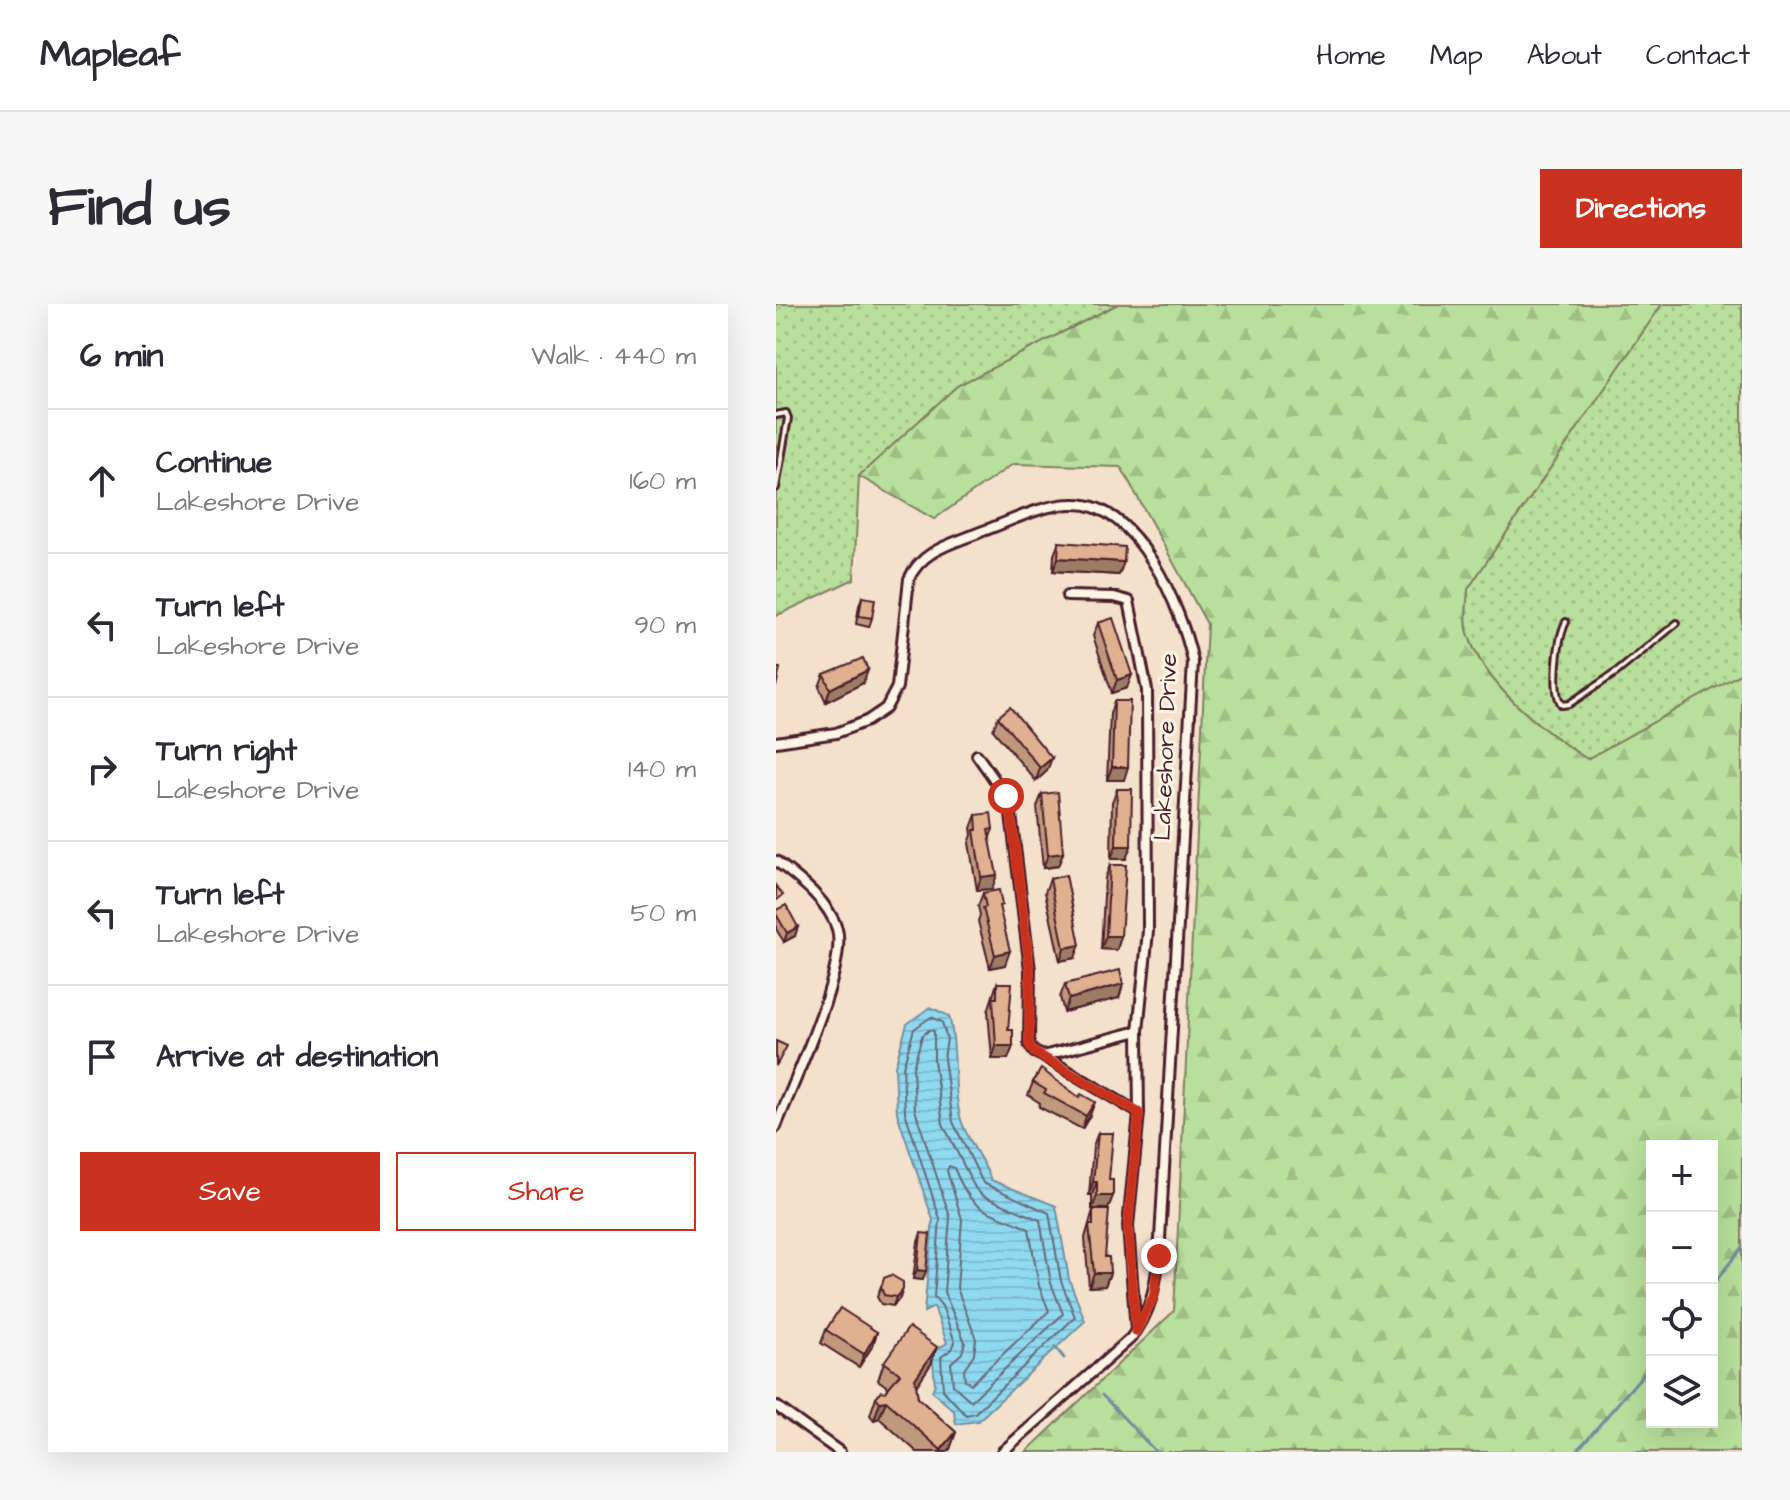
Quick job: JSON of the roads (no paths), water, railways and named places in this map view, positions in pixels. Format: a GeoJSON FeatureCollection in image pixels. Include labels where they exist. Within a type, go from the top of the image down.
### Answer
{"type":"FeatureCollection","features":[{"type":"Feature","properties":{"kind":"street","name":"Lakeshore Drive"},"geometry":{"type":"LineString","coordinates":[[776,742],[836,733],[867,721],[886,708],[897,687],[909,579],[921,558],[1038,511],[1069,503],[1087,504],[1105,511],[1123,526],[1157,567],[1186,629],[1193,662],[1159,1256],[1154,1296],[1136,1331],[1002,1452]]}},
{"type":"Feature","properties":{"kind":"street","name":"Lakeshore Drive"},"geometry":{"type":"LineString","coordinates":[[1067,596],[1114,597],[1129,601],[1144,666],[1148,931],[1138,1031],[1139,1113],[1128,1226],[1136,1331]]}},
{"type":"Feature","properties":{"kind":"street"},"geometry":{"type":"LineString","coordinates":[[977,755],[1006,796],[1011,814],[1030,970],[1029,1044],[1034,1052],[1139,1113]]}},
{"type":"Feature","properties":{"kind":"street"},"geometry":{"type":"LineString","coordinates":[[776,861],[811,890],[826,909],[837,927],[839,951],[819,1016],[776,1127]]}},
{"type":"Feature","properties":{"kind":"street"},"geometry":{"type":"LineString","coordinates":[[1043,1056],[1138,1031]]}},
{"type":"Feature","properties":{"kind":"street"},"geometry":{"type":"LineString","coordinates":[[776,1406],[840,1452]]}},
{"type":"Feature","properties":{"kind":"lane"},"geometry":{"type":"LineString","coordinates":[[776,415],[786,413],[788,418],[776,488]]}},
{"type":"Feature","properties":{"kind":"lane"},"geometry":{"type":"LineString","coordinates":[[1566,622],[1558,647],[1558,697],[1562,705],[1569,704],[1617,672],[1677,623]]}},
{"type":"Feature","properties":{"kind":"water"},"geometry":{"type":"Polygon","coordinates":[[[930,1007],[949,1016],[960,1116],[991,1180],[1056,1206],[1069,1279],[1085,1321],[978,1421],[956,1424],[954,1411],[932,1391],[935,1384],[932,1352],[947,1343],[934,1307],[924,1312],[933,1220],[897,1113],[895,1066],[907,1024],[930,1007]]]}},
{"type":"Feature","properties":{"kind":"waterway"},"geometry":{"type":"LineString","coordinates":[[1714,1284],[1742,1247]]}},
{"type":"Feature","properties":{"kind":"waterway"},"geometry":{"type":"LineString","coordinates":[[1055,1347],[1064,1358]]}},
{"type":"Feature","properties":{"kind":"waterway"},"geometry":{"type":"LineString","coordinates":[[1576,1452],[1646,1371]]}},
{"type":"Feature","properties":{"kind":"waterway"},"geometry":{"type":"LineString","coordinates":[[1102,1395],[1156,1452]]}}]}
